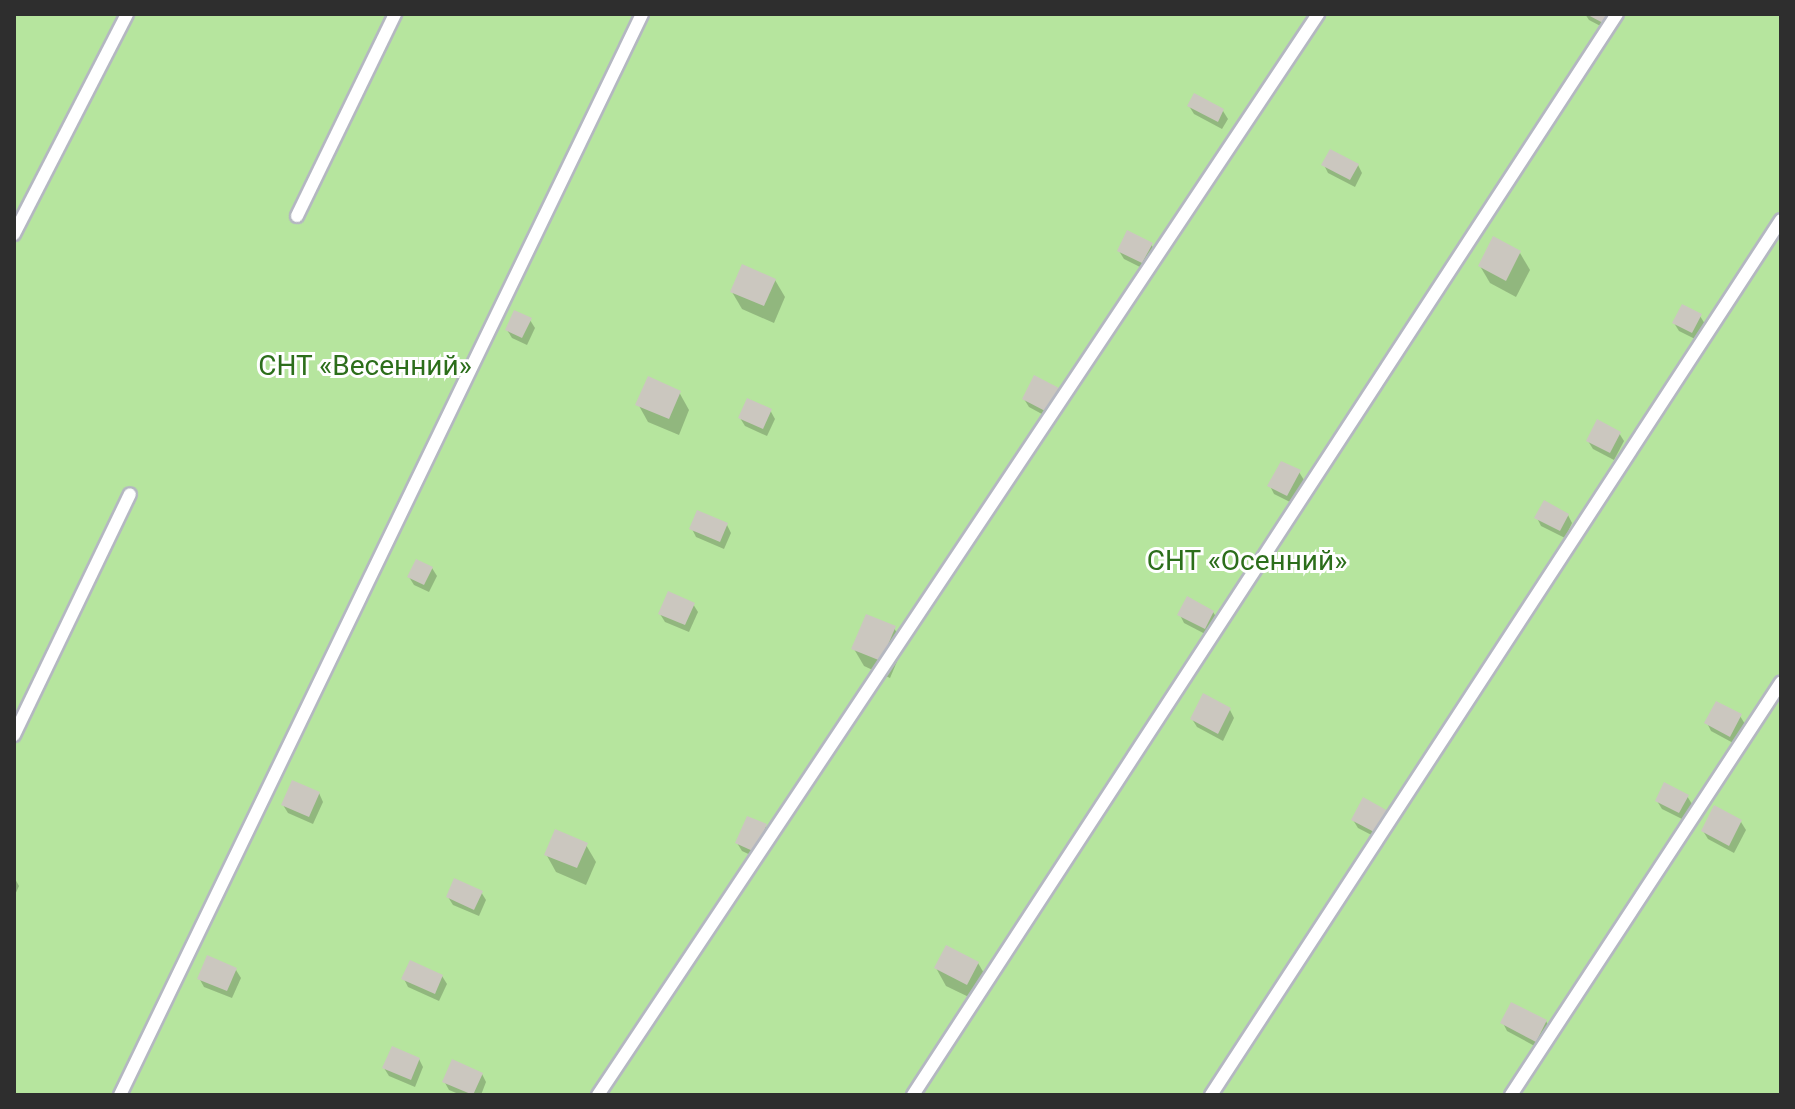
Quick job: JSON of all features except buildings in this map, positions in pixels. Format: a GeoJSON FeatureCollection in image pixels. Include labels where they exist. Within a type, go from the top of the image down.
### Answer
{"type":"FeatureCollection","features":[{"type":"Feature","properties":{"kind":"lane"},"geometry":{"type":"LineString","coordinates":[[14,234],[127,14]]}},
{"type":"Feature","properties":{"kind":"lane"},"geometry":{"type":"LineString","coordinates":[[297,216],[395,14]]}},
{"type":"Feature","properties":{"kind":"lane"},"geometry":{"type":"LineString","coordinates":[[120,1095],[642,14]]}},
{"type":"Feature","properties":{"kind":"lane"},"geometry":{"type":"LineString","coordinates":[[598,1095],[1318,14]]}},
{"type":"Feature","properties":{"kind":"lane"},"geometry":{"type":"LineString","coordinates":[[913,1095],[1617,14]]}},
{"type":"Feature","properties":{"kind":"lane"},"geometry":{"type":"LineString","coordinates":[[1211,1095],[1781,220]]}},
{"type":"Feature","properties":{"kind":"lane"},"geometry":{"type":"LineString","coordinates":[[14,735],[130,494]]}},
{"type":"Feature","properties":{"kind":"lane"},"geometry":{"type":"LineString","coordinates":[[1511,1095],[1781,682]]}},
{"type":"Feature","properties":{"kind":"green space","name":"СНТ «Осенний»"},"geometry":{"type":"Polygon","coordinates":[[[14,14],[1781,14],[1781,1095],[14,1095],[14,14]]]}},
{"type":"Feature","properties":{"kind":"park label","name":"СНТ «Весенний»"},"geometry":{"type":"Point","coordinates":[365,366]}}]}
